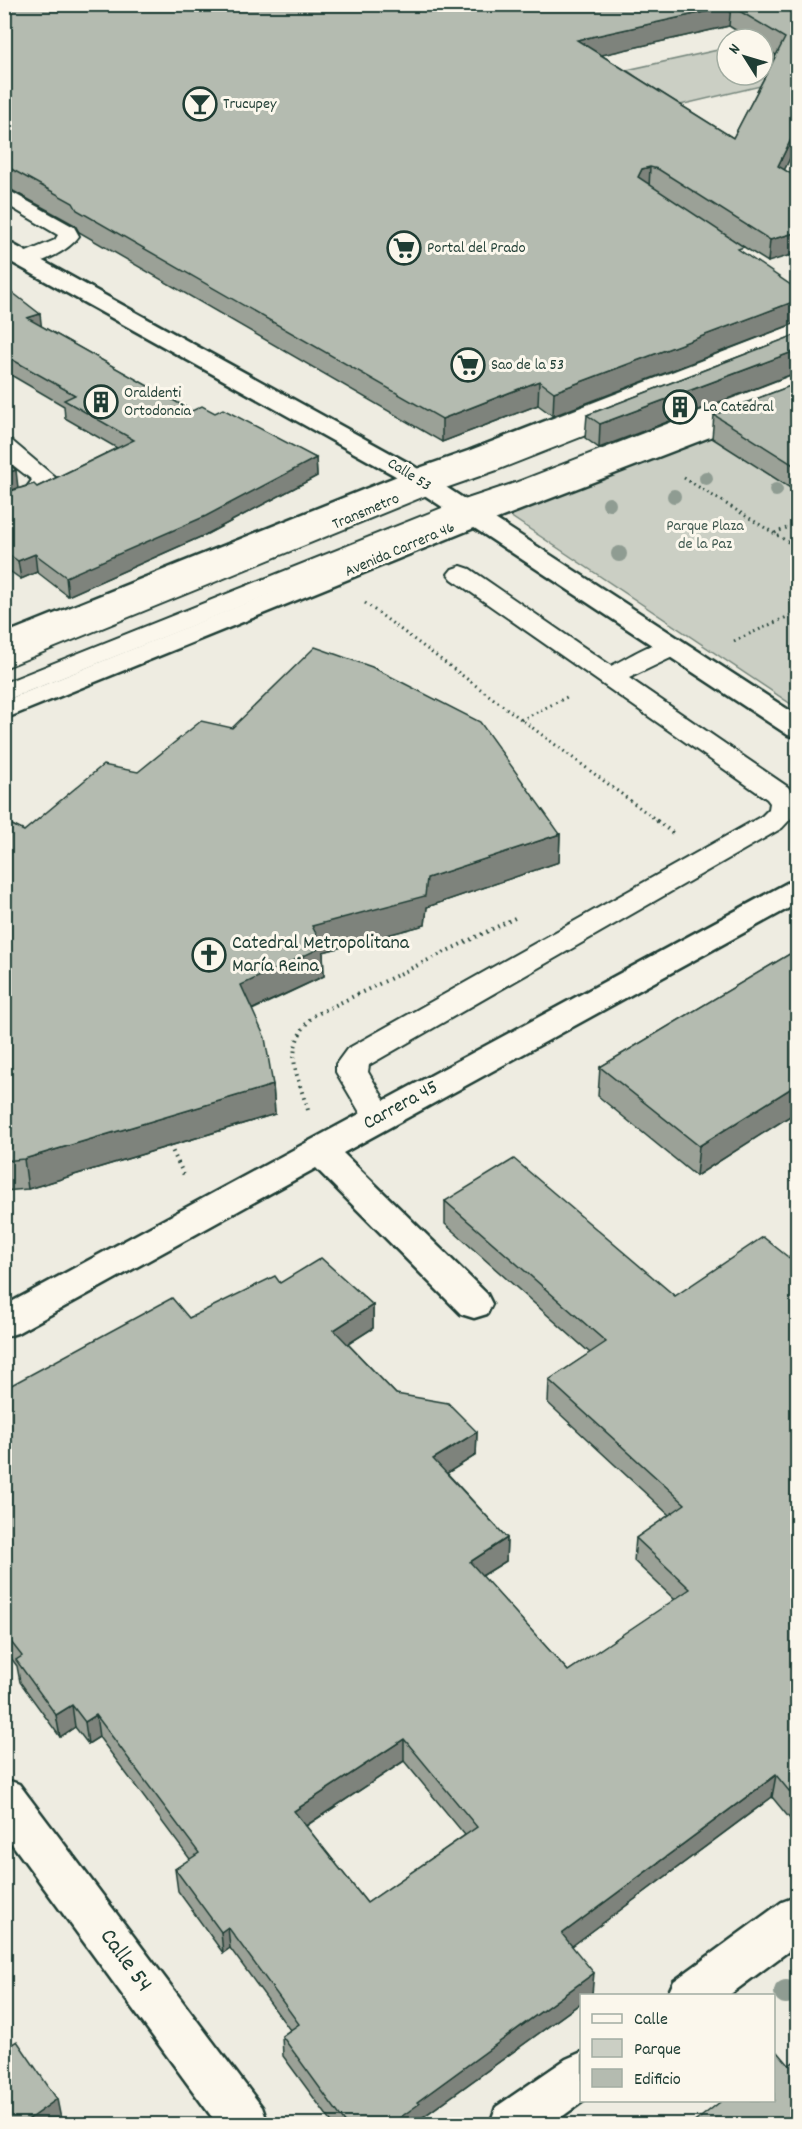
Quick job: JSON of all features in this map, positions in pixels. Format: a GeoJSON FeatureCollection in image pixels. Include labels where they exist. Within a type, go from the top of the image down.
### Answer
{"type":"FeatureCollection","features":[{"type":"Feature","properties":{"kind":"street","name":"Calle 53"},"geometry":{"type":"LineString","coordinates":[[14,255],[421,482],[798,729]]}},
{"type":"Feature","properties":{"kind":"street"},"geometry":{"type":"LineString","coordinates":[[4,644],[421,482],[477,456],[798,330]]}},
{"type":"Feature","properties":{"kind":"street","name":"Avenida Carrera 46"},"geometry":{"type":"LineString","coordinates":[[4,711],[468,514],[798,394]]}},
{"type":"Feature","properties":{"kind":"street","name":"Carrera 45"},"geometry":{"type":"LineString","coordinates":[[4,1323],[798,890]]}},
{"type":"Feature","properties":{"kind":"street"},"geometry":{"type":"LineString","coordinates":[[320,1152],[474,1304]]}},
{"type":"Feature","properties":{"kind":"street","name":"Calle 54"},"geometry":{"type":"LineString","coordinates":[[4,1798],[245,2124]]}},
{"type":"Feature","properties":{"kind":"street"},"geometry":{"type":"LineString","coordinates":[[691,1994],[798,1917]]}},
{"type":"Feature","properties":{"kind":"street"},"geometry":{"type":"LineString","coordinates":[[513,2124],[580,2076]]}},
{"type":"Feature","properties":{"kind":"lane"},"geometry":{"type":"LineString","coordinates":[[4,194],[67,231],[69,236],[62,244],[14,255]]}},
{"type":"Feature","properties":{"kind":"lane","name":"Transmetro"},"geometry":{"type":"LineString","coordinates":[[4,660],[421,482],[489,465],[798,345]]}},
{"type":"Feature","properties":{"kind":"lane","name":"Transmetro"},"geometry":{"type":"LineString","coordinates":[[4,693],[468,514],[524,488],[798,380]]}},
{"type":"Feature","properties":{"kind":"lane"},"geometry":{"type":"LineString","coordinates":[[4,446],[45,479],[36,492],[4,504]]}},
{"type":"Feature","properties":{"kind":"lane"},"geometry":{"type":"LineString","coordinates":[[379,1118],[352,1072],[352,1064],[358,1057],[772,822],[783,812],[784,803],[778,793],[460,574]]}},
{"type":"Feature","properties":{"kind":"lane"},"geometry":{"type":"LineString","coordinates":[[610,676],[682,653]]}},
{"type":"Feature","properties":{"kind":"path"},"geometry":{"type":"LineString","coordinates":[[687,481],[798,548]]}},
{"type":"Feature","properties":{"kind":"path"},"geometry":{"type":"LineString","coordinates":[[774,534],[798,523]]}},
{"type":"Feature","properties":{"kind":"path"},"geometry":{"type":"LineString","coordinates":[[378,612],[680,838]]}},
{"type":"Feature","properties":{"kind":"path"},"geometry":{"type":"LineString","coordinates":[[682,653],[798,612]]}},
{"type":"Feature","properties":{"kind":"path"},"geometry":{"type":"LineString","coordinates":[[521,720],[563,699]]}},
{"type":"Feature","properties":{"kind":"green space"},"geometry":{"type":"Polygon","coordinates":[[[715,51],[715,87],[756,87],[676,106],[627,70],[715,51]]]}},
{"type":"Feature","properties":{"kind":"green space"},"geometry":{"type":"Polygon","coordinates":[[[775,56],[797,71],[798,77],[775,82],[775,56]]]}},
{"type":"Feature","properties":{"kind":"green space","name":"Parque Plaza de la Paz"},"geometry":{"type":"Polygon","coordinates":[[[797,402],[797,708],[504,512],[797,402]]]}},
{"type":"Feature","properties":{"kind":"building","name":"Portal del Prado"},"geometry":{"type":"Polygon","coordinates":[[[4,4],[798,4],[798,125],[778,166],[798,178],[798,232],[770,240],[658,169],[650,167],[642,169],[638,177],[744,247],[738,249],[798,290],[798,300],[554,392],[539,381],[442,419],[77,210],[73,203],[4,165],[4,4]],[[731,6],[577,40],[733,138],[760,87],[775,87],[775,57],[785,38],[775,32],[775,27],[766,27],[731,6]]]}},
{"type":"Feature","properties":{"kind":"building"},"geometry":{"type":"Polygon","coordinates":[[[4,286],[40,314],[27,318],[192,411],[202,406],[215,413],[223,409],[316,458],[206,516],[66,577],[35,554],[18,561],[4,551],[4,493],[34,484],[37,487],[134,440],[64,400],[75,395],[4,355],[4,286]]]}},
{"type":"Feature","properties":{"kind":"building"},"geometry":{"type":"Polygon","coordinates":[[[798,334],[798,350],[600,424],[587,415],[798,334]]]}},
{"type":"Feature","properties":{"kind":"building"},"geometry":{"type":"Polygon","coordinates":[[[798,383],[798,468],[714,415],[798,383]]]}},
{"type":"Feature","properties":{"kind":"building"},"geometry":{"type":"Polygon","coordinates":[[[4,460],[16,470],[4,474],[4,460]]]}},
{"type":"Feature","properties":{"kind":"building","name":"Catedral Metropolitana María Reina"},"geometry":{"type":"Polygon","coordinates":[[[315,647],[372,667],[480,722],[560,834],[427,878],[425,896],[312,926],[323,947],[241,985],[265,1038],[273,1085],[24,1159],[4,1161],[4,821],[24,831],[103,765],[138,772],[201,721],[232,728],[315,647]]]}},
{"type":"Feature","properties":{"kind":"building"},"geometry":{"type":"Polygon","coordinates":[[[798,949],[798,1084],[699,1146],[600,1067],[798,949]]]}},
{"type":"Feature","properties":{"kind":"building"},"geometry":{"type":"Polygon","coordinates":[[[514,1159],[675,1296],[763,1237],[798,1265],[798,1794],[794,1797],[776,1775],[562,1934],[594,1973],[417,2102],[419,2104],[391,2124],[346,2124],[282,2036],[299,2024],[228,1927],[221,1932],[175,1869],[199,1853],[96,1715],[85,1722],[72,1705],[56,1715],[16,1660],[22,1656],[4,1633],[4,1389],[172,1298],[189,1318],[275,1276],[280,1283],[321,1258],[373,1305],[334,1330],[396,1394],[448,1403],[477,1432],[433,1459],[507,1538],[470,1562],[568,1671],[690,1589],[636,1538],[685,1504],[549,1380],[606,1342],[445,1201],[514,1159]],[[404,1739],[294,1811],[367,1903],[477,1827],[404,1739]]]}},
{"type":"Feature","properties":{"kind":"building"},"geometry":{"type":"Polygon","coordinates":[[[17,2041],[57,2099],[22,2124],[4,2124],[4,2049],[17,2041]]]}},
{"type":"Feature","properties":{"kind":"building"},"geometry":{"type":"Polygon","coordinates":[[[778,2052],[789,2065],[798,2059],[798,2124],[692,2124],[720,2102],[775,2102],[775,2055],[778,2052]]]}},
{"type":"Feature","properties":{"kind":"place","name":"Trucupey"},"geometry":{"type":"Point","coordinates":[200,104]}},
{"type":"Feature","properties":{"kind":"place","name":"Portal del Prado"},"geometry":{"type":"Point","coordinates":[404,248]}},
{"type":"Feature","properties":{"kind":"place","name":"Sao de la 53"},"geometry":{"type":"Point","coordinates":[468,365]}},
{"type":"Feature","properties":{"kind":"place","name":"Oraldenti Ortodoncia"},"geometry":{"type":"Point","coordinates":[101,402]}},
{"type":"Feature","properties":{"kind":"place","name":"La Catedral"},"geometry":{"type":"Point","coordinates":[680,407]}},
{"type":"Feature","properties":{"kind":"place","name":"Catedral Metropolitana María Reina"},"geometry":{"type":"Point","coordinates":[209,955]}}]}
